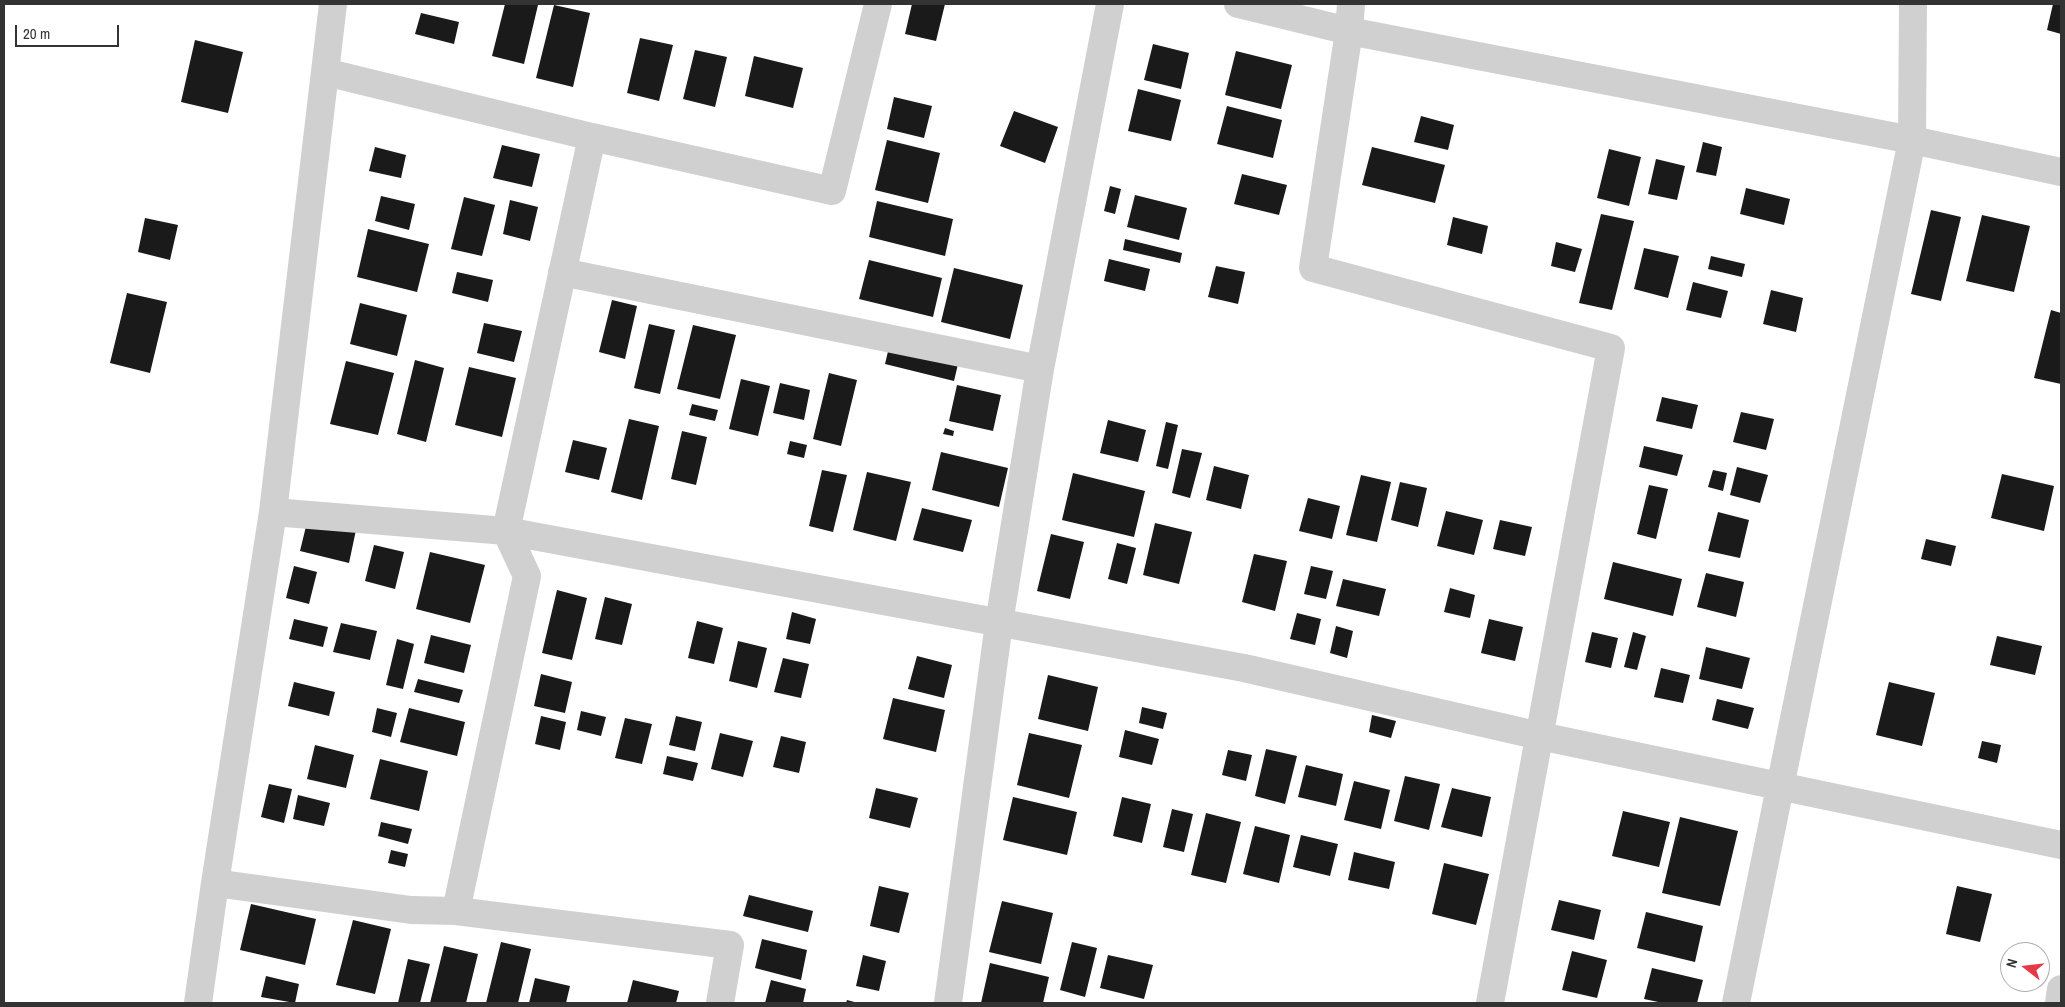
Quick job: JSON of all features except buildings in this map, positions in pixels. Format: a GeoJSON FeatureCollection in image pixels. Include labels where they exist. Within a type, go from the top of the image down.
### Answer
{"type":"FeatureCollection","features":[{"type":"Feature","properties":{"kind":"street"},"geometry":{"type":"LineString","coordinates":[[198,1003],[272,512],[333,4]]}},
{"type":"Feature","properties":{"kind":"street"},"geometry":{"type":"LineString","coordinates":[[325,72],[592,137],[832,191],[878,4]]}},
{"type":"Feature","properties":{"kind":"street"},"geometry":{"type":"LineString","coordinates":[[948,1003],[999,623],[1040,369],[1110,4]]}},
{"type":"Feature","properties":{"kind":"street"},"geometry":{"type":"LineString","coordinates":[[1238,4],[1349,31],[1912,140],[2061,172]]}},
{"type":"Feature","properties":{"kind":"street"},"geometry":{"type":"LineString","coordinates":[[1351,4],[1349,31],[1313,268],[1611,348],[1490,1003]]}},
{"type":"Feature","properties":{"kind":"street"},"geometry":{"type":"LineString","coordinates":[[1736,1003],[1912,140],[1913,4]]}},
{"type":"Feature","properties":{"kind":"street"},"geometry":{"type":"LineString","coordinates":[[456,912],[527,576],[506,531],[592,137]]}},
{"type":"Feature","properties":{"kind":"street"},"geometry":{"type":"LineString","coordinates":[[562,272],[1040,369]]}},
{"type":"Feature","properties":{"kind":"street"},"geometry":{"type":"LineString","coordinates":[[272,512],[506,531],[1244,668],[1540,736],[2061,844]]}},
{"type":"Feature","properties":{"kind":"street"},"geometry":{"type":"LineString","coordinates":[[215,884],[411,910],[456,912],[730,945],[720,1003]]}},
{"type":"Feature","properties":{"kind":"street"},"geometry":{"type":"LineString","coordinates":[[2059,1003],[2061,989]]}}]}
